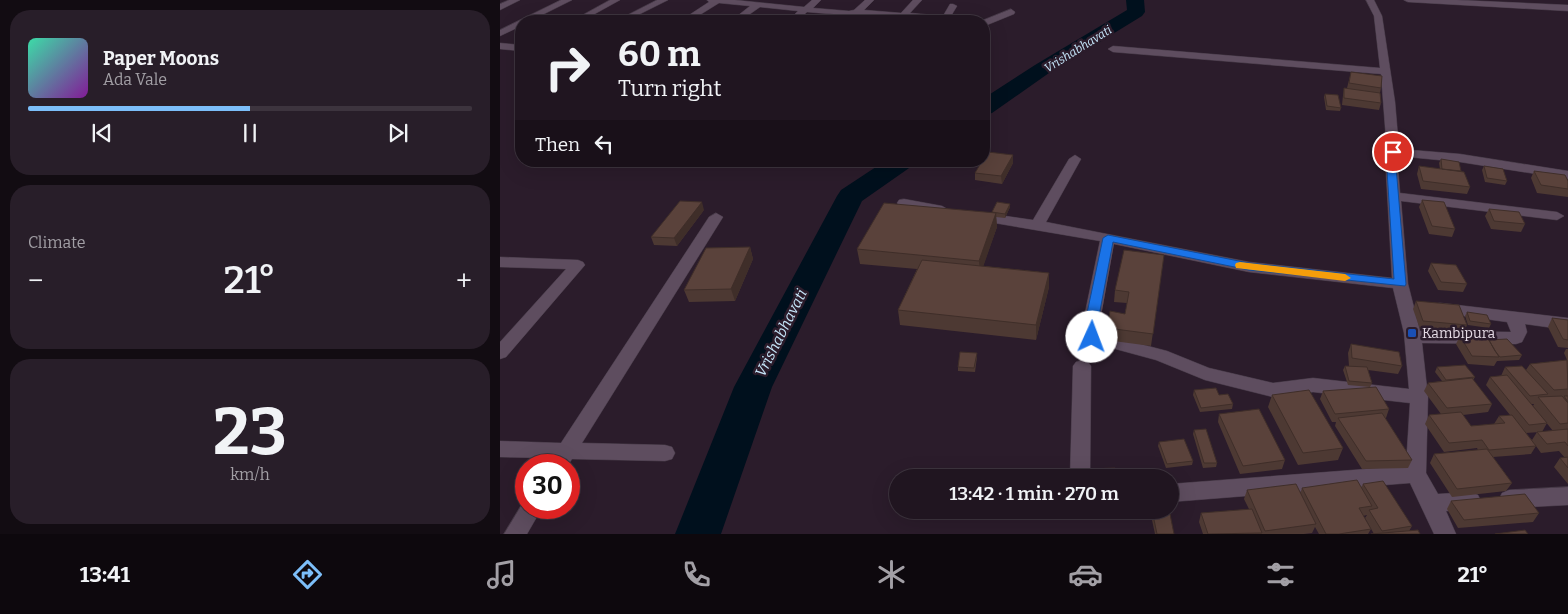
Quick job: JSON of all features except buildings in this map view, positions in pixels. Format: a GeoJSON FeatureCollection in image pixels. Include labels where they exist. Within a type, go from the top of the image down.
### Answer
{"type":"FeatureCollection","features":[{"type":"Feature","properties":{"kind":"street"},"geometry":{"type":"LineString","coordinates":[[500,7],[516,0]]}},
{"type":"Feature","properties":{"kind":"street"},"geometry":{"type":"LineString","coordinates":[[537,15],[568,0]]}},
{"type":"Feature","properties":{"kind":"street"},"geometry":{"type":"LineString","coordinates":[[587,15],[616,0]]}},
{"type":"Feature","properties":{"kind":"street"},"geometry":{"type":"LineString","coordinates":[[633,15],[664,0]]}},
{"type":"Feature","properties":{"kind":"street"},"geometry":{"type":"LineString","coordinates":[[693,15],[715,0],[758,6],[872,15]]}},
{"type":"Feature","properties":{"kind":"street"},"geometry":{"type":"LineString","coordinates":[[800,15],[818,0]]}},
{"type":"Feature","properties":{"kind":"street"},"geometry":{"type":"LineString","coordinates":[[850,15],[870,0]]}},
{"type":"Feature","properties":{"kind":"street"},"geometry":{"type":"LineString","coordinates":[[904,15],[918,0]]}},
{"type":"Feature","properties":{"kind":"street"},"geometry":{"type":"LineString","coordinates":[[1370,0],[1378,16],[1390,102],[1393,152],[1391,155],[1400,284],[1412,337],[1419,397],[1416,474],[1446,534]]}},
{"type":"Feature","properties":{"kind":"street"},"geometry":{"type":"LineString","coordinates":[[1408,0],[1568,8]]}},
{"type":"Feature","properties":{"kind":"street"},"geometry":{"type":"LineString","coordinates":[[744,15],[758,6]]}},
{"type":"Feature","properties":{"kind":"street"},"geometry":{"type":"LineString","coordinates":[[947,15],[953,6]]}},
{"type":"Feature","properties":{"kind":"street"},"geometry":{"type":"LineString","coordinates":[[990,20],[1011,12]]}},
{"type":"Feature","properties":{"kind":"street"},"geometry":{"type":"LineString","coordinates":[[500,33],[515,26]]}},
{"type":"Feature","properties":{"kind":"street"},"geometry":{"type":"LineString","coordinates":[[500,46],[515,47]]}},
{"type":"Feature","properties":{"kind":"street"},"geometry":{"type":"LineString","coordinates":[[1113,48],[1386,71]]}},
{"type":"Feature","properties":{"kind":"street"},"geometry":{"type":"LineString","coordinates":[[1393,152],[1460,158],[1568,175]]}},
{"type":"Feature","properties":{"kind":"street"},"geometry":{"type":"LineString","coordinates":[[1037,225],[1075,159]]}},
{"type":"Feature","properties":{"kind":"street"},"geometry":{"type":"LineString","coordinates":[[1394,196],[1557,216]]}},
{"type":"Feature","properties":{"kind":"street"},"geometry":{"type":"LineString","coordinates":[[904,204],[1037,225],[1249,267],[1400,284]]}},
{"type":"Feature","properties":{"kind":"street"},"geometry":{"type":"LineString","coordinates":[[564,454],[716,217]]}},
{"type":"Feature","properties":{"kind":"street"},"geometry":{"type":"LineString","coordinates":[[1108,238],[1089,332],[1092,337],[1161,355],[1206,374],[1272,390],[1313,385],[1419,397]]}},
{"type":"Feature","properties":{"kind":"street"},"geometry":{"type":"LineString","coordinates":[[500,262],[578,265],[500,353]]}},
{"type":"Feature","properties":{"kind":"street"},"geometry":{"type":"LineString","coordinates":[[1404,304],[1568,324]]}},
{"type":"Feature","properties":{"kind":"street"},"geometry":{"type":"LineString","coordinates":[[1412,337],[1516,338],[1519,332],[1514,317]]}},
{"type":"Feature","properties":{"kind":"street"},"geometry":{"type":"LineString","coordinates":[[1080,469],[1082,366]]}},
{"type":"Feature","properties":{"kind":"street"},"geometry":{"type":"LineString","coordinates":[[500,449],[539,454]]}},
{"type":"Feature","properties":{"kind":"street"},"geometry":{"type":"LineString","coordinates":[[580,456],[665,453]]}},
{"type":"Feature","properties":{"kind":"street"},"geometry":{"type":"LineString","coordinates":[[1179,492],[1416,474]]}},
{"type":"Feature","properties":{"kind":"street"},"geometry":{"type":"LineString","coordinates":[[1432,503],[1568,496]]}},
{"type":"Feature","properties":{"kind":"street"},"geometry":{"type":"LineString","coordinates":[[515,534],[524,519]]}},
{"type":"Feature","properties":{"kind":"waterway","name":"Vrishabhavati"},"geometry":{"type":"LineString","coordinates":[[990,104],[1042,69],[1136,12],[1135,0]]}},
{"type":"Feature","properties":{"kind":"waterway","name":"Vrishabhavati"},"geometry":{"type":"LineString","coordinates":[[698,534],[753,387],[851,196],[894,167]]}},
{"type":"Feature","properties":{"kind":"slow traffic"},"geometry":{"type":"LineString","coordinates":[[1240,265],[1345,278]]}},
{"type":"Feature","properties":{"kind":"place","name":"Kambipura"},"geometry":{"type":"Point","coordinates":[1412,333]}},
{"type":"Feature","properties":{"kind":"route"},"geometry":{"type":"LineString","coordinates":[[1092,337],[1089,332],[1108,238],[1249,267],[1400,284],[1391,155],[1393,152]]}}]}
